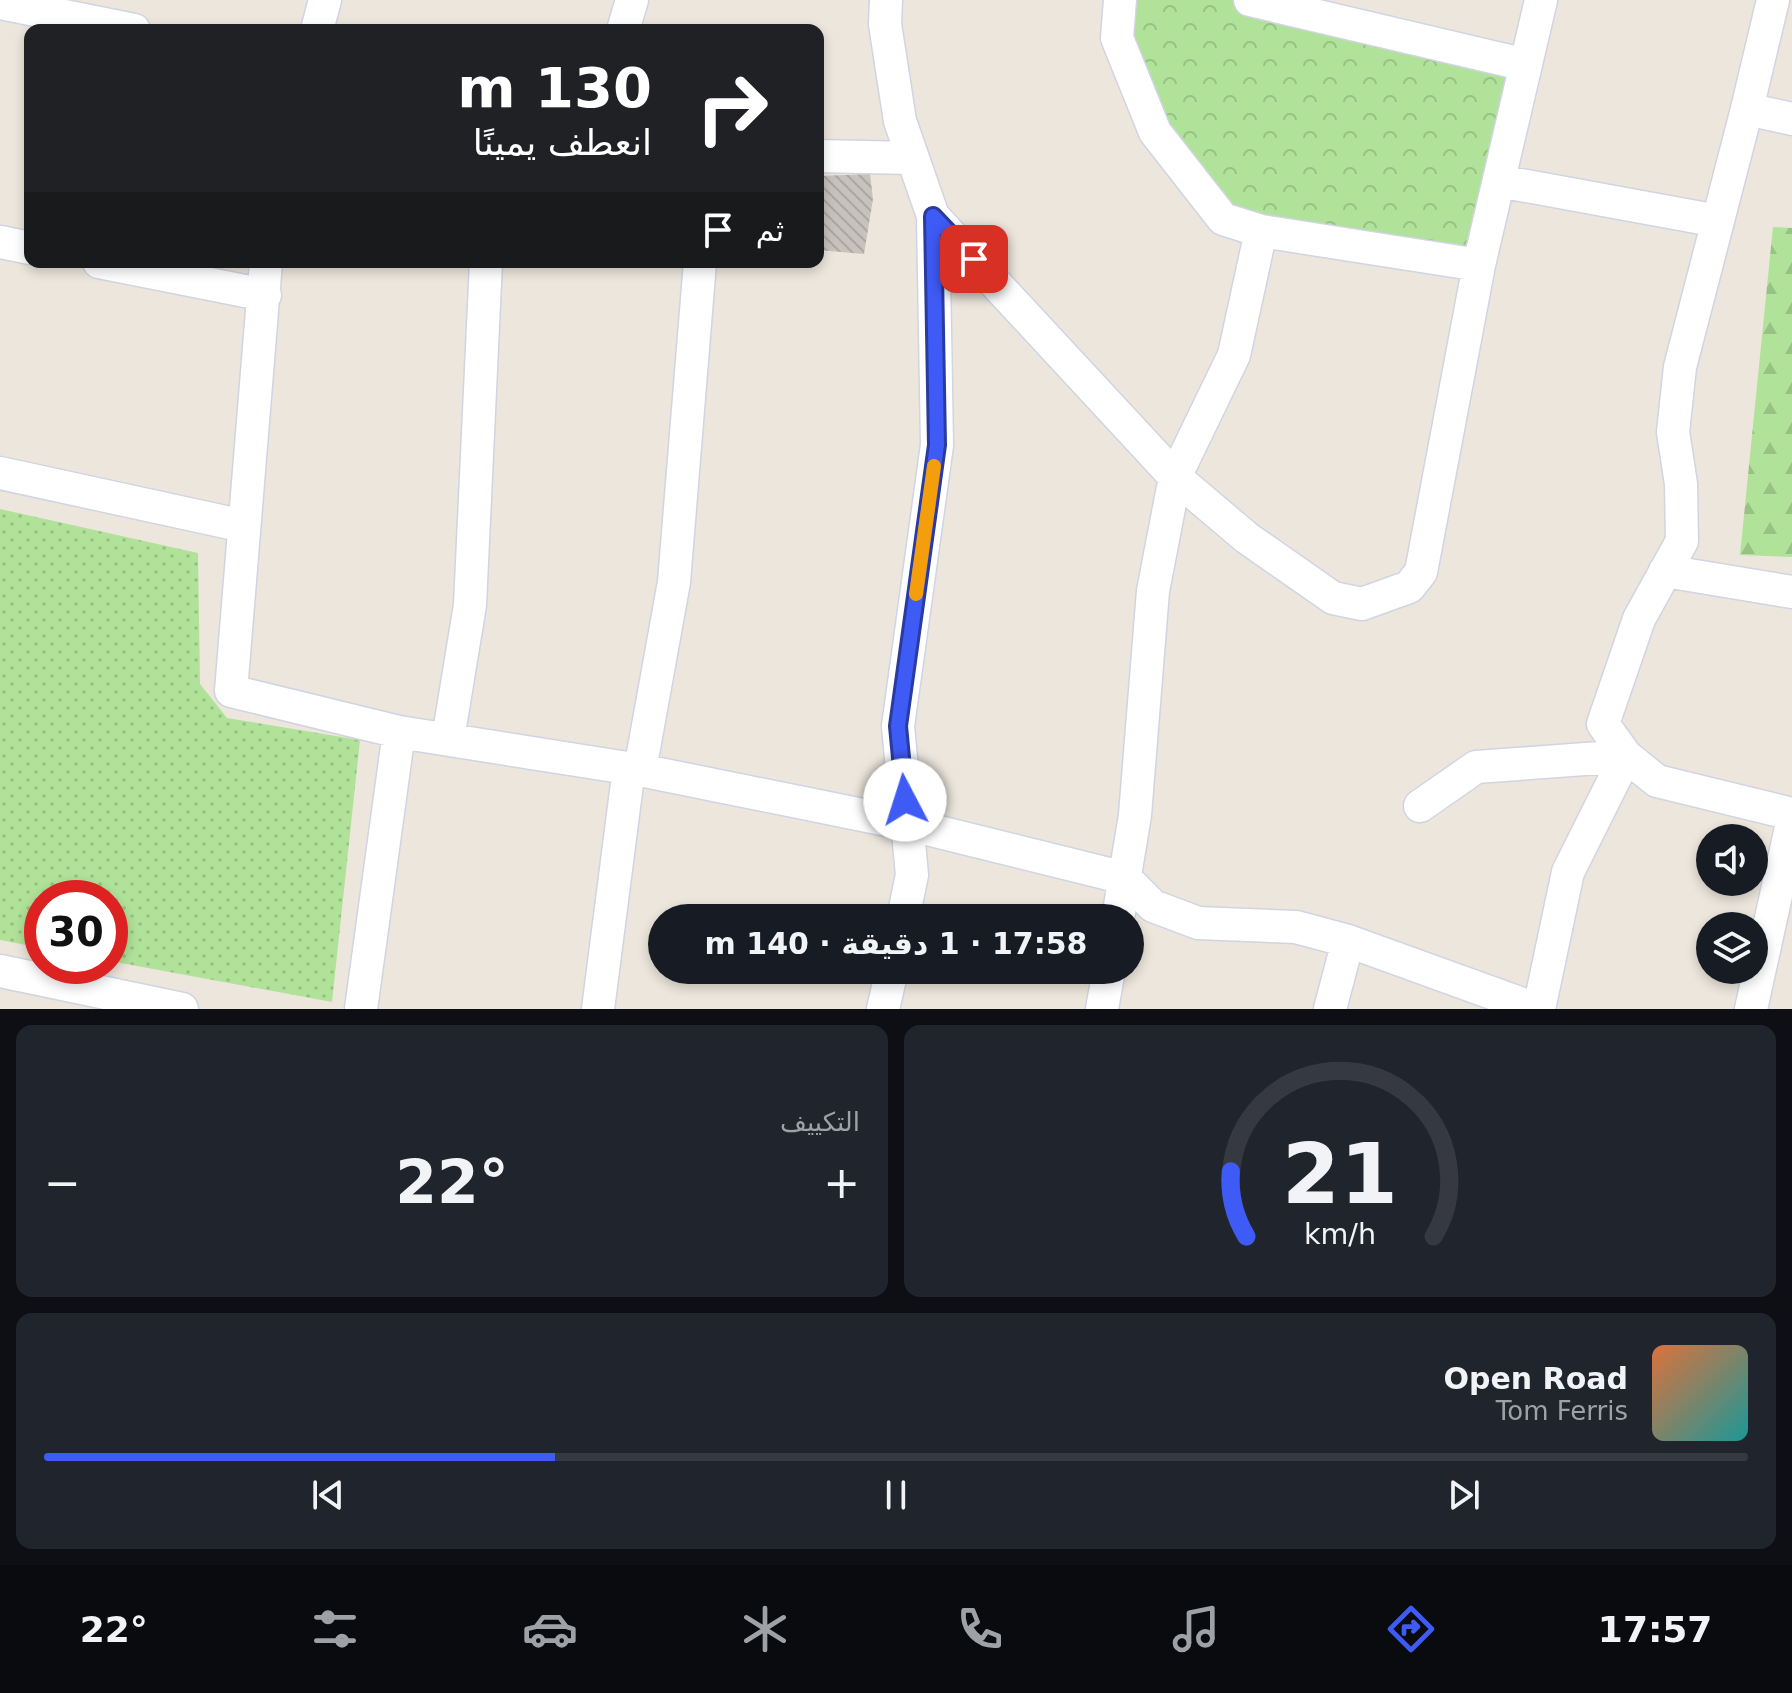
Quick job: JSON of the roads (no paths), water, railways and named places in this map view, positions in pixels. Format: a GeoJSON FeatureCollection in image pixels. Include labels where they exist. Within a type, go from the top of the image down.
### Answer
{"type":"FeatureCollection","features":[{"type":"Feature","properties":{"kind":"street"},"geometry":{"type":"LineString","coordinates":[[319,24],[325,0]]}},
{"type":"Feature","properties":{"kind":"street"},"geometry":{"type":"LineString","coordinates":[[625,24],[632,0]]}},
{"type":"Feature","properties":{"kind":"street"},"geometry":{"type":"LineString","coordinates":[[886,0],[885,24],[900,121],[933,216],[937,445],[898,726],[912,875],[906,904]]}},
{"type":"Feature","properties":{"kind":"street"},"geometry":{"type":"LineString","coordinates":[[1120,0],[1117,38],[1155,132],[1223,219],[1261,231],[1479,265]]}},
{"type":"Feature","properties":{"kind":"street"},"geometry":{"type":"LineString","coordinates":[[1250,0],[1526,65]]}},
{"type":"Feature","properties":{"kind":"street"},"geometry":{"type":"LineString","coordinates":[[933,216],[1175,477],[1247,538],[1333,598],[1362,604],[1409,587],[1421,572],[1479,265],[1541,0]]}},
{"type":"Feature","properties":{"kind":"street"},"geometry":{"type":"LineString","coordinates":[[1773,0],[1680,367],[1673,432],[1681,484],[1682,541],[1639,619],[1603,724],[1626,756],[1657,781],[1792,814]]}},
{"type":"Feature","properties":{"kind":"street"},"geometry":{"type":"LineString","coordinates":[[0,3],[104,24]]}},
{"type":"Feature","properties":{"kind":"street"},"geometry":{"type":"LineString","coordinates":[[1747,109],[1792,119]]}},
{"type":"Feature","properties":{"kind":"street"},"geometry":{"type":"LineString","coordinates":[[824,156],[911,158]]}},
{"type":"Feature","properties":{"kind":"street"},"geometry":{"type":"LineString","coordinates":[[1499,181],[1718,221]]}},
{"type":"Feature","properties":{"kind":"street"},"geometry":{"type":"LineString","coordinates":[[1120,904],[1135,815],[1153,591],[1175,477],[1234,355],[1261,231]]}},
{"type":"Feature","properties":{"kind":"street"},"geometry":{"type":"LineString","coordinates":[[0,242],[24,247]]}},
{"type":"Feature","properties":{"kind":"street"},"geometry":{"type":"LineString","coordinates":[[129,268],[265,295]]}},
{"type":"Feature","properties":{"kind":"street"},"geometry":{"type":"LineString","coordinates":[[266,268],[231,691],[399,732],[634,769],[907,824],[1125,878],[1153,906],[1198,923],[1296,927],[1348,941],[1537,1009],[1568,872],[1626,756]]}},
{"type":"Feature","properties":{"kind":"street"},"geometry":{"type":"LineString","coordinates":[[448,739],[470,605],[486,268]]}},
{"type":"Feature","properties":{"kind":"street"},"geometry":{"type":"LineString","coordinates":[[598,1009],[634,769],[674,582],[700,268]]}},
{"type":"Feature","properties":{"kind":"street"},"geometry":{"type":"LineString","coordinates":[[0,473],[244,526]]}},
{"type":"Feature","properties":{"kind":"street"},"geometry":{"type":"LineString","coordinates":[[1665,571],[1792,592]]}},
{"type":"Feature","properties":{"kind":"street"},"geometry":{"type":"LineString","coordinates":[[361,1009],[399,732]]}},
{"type":"Feature","properties":{"kind":"street"},"geometry":{"type":"LineString","coordinates":[[1420,806],[1476,767],[1626,756]]}},
{"type":"Feature","properties":{"kind":"street"},"geometry":{"type":"LineString","coordinates":[[1751,1009],[1792,823]]}},
{"type":"Feature","properties":{"kind":"street"},"geometry":{"type":"LineString","coordinates":[[1330,1009],[1348,941]]}},
{"type":"Feature","properties":{"kind":"street"},"geometry":{"type":"LineString","coordinates":[[0,971],[182,1009]]}},
{"type":"Feature","properties":{"kind":"street"},"geometry":{"type":"LineString","coordinates":[[883,1009],[889,984]]}},
{"type":"Feature","properties":{"kind":"street"},"geometry":{"type":"LineString","coordinates":[[1102,1009],[1106,984]]}}]}
